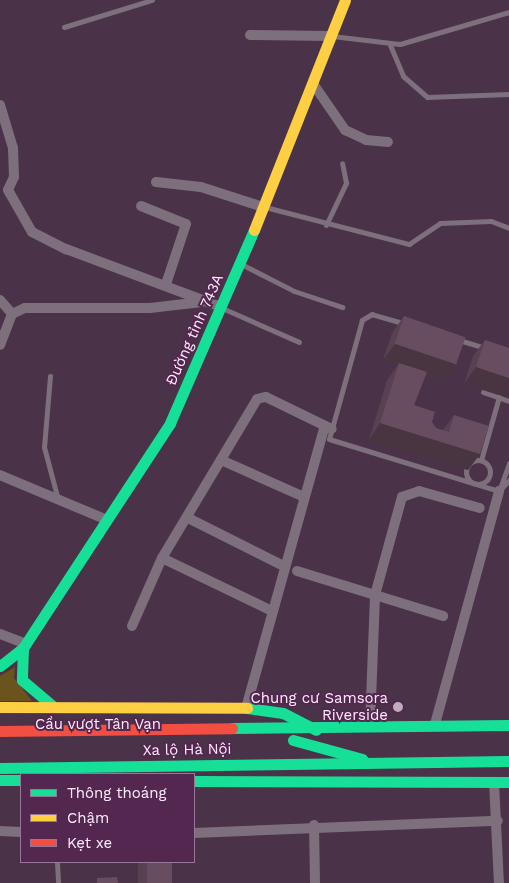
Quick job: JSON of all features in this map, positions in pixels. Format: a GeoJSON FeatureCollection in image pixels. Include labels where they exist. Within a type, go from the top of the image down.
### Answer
{"type":"FeatureCollection","features":[{"type":"Feature","properties":{"kind":"main road","name":"Đường tỉnh 743A"},"geometry":{"type":"LineString","coordinates":[[0,666],[24,646],[170,423],[241,264],[260,206],[314,85],[345,0]]}},
{"type":"Feature","properties":{"kind":"main road","name":"Đường tỉnh 743A"},"geometry":{"type":"LineString","coordinates":[[24,646],[19,665],[22,680],[54,707]]}},
{"type":"Feature","properties":{"kind":"main road"},"geometry":{"type":"LineString","coordinates":[[0,707],[246,708],[283,713],[319,731]]}},
{"type":"Feature","properties":{"kind":"main road","name":"Cầu vượt Tân Vạn"},"geometry":{"type":"LineString","coordinates":[[0,722],[193,732]]}},
{"type":"Feature","properties":{"kind":"main road","name":"Xa lộ Hà Nội"},"geometry":{"type":"LineString","coordinates":[[193,732],[319,731],[370,726],[509,724]]}},
{"type":"Feature","properties":{"kind":"main road","name":"Cầu vượt Tân Vạn"},"geometry":{"type":"LineString","coordinates":[[0,731],[193,732]]}},
{"type":"Feature","properties":{"kind":"main road","name":"Xa lộ Hà Nội"},"geometry":{"type":"LineString","coordinates":[[193,732],[307,740],[374,763]]}},
{"type":"Feature","properties":{"kind":"main road","name":"Cầu vượt Tân Vạn"},"geometry":{"type":"LineString","coordinates":[[0,739],[193,732]]}},
{"type":"Feature","properties":{"kind":"main road","name":"Xa lộ Hà Nội"},"geometry":{"type":"LineString","coordinates":[[0,768],[95,770],[509,761]]}},
{"type":"Feature","properties":{"kind":"main road"},"geometry":{"type":"LineString","coordinates":[[458,762],[494,782],[509,773]]}},
{"type":"Feature","properties":{"kind":"main road"},"geometry":{"type":"LineString","coordinates":[[0,780],[20,780]]}},
{"type":"Feature","properties":{"kind":"main road","name":"Xa lộ Hà Nội"},"geometry":{"type":"LineString","coordinates":[[195,781],[509,782]]}},
{"type":"Feature","properties":{"kind":"street"},"geometry":{"type":"LineString","coordinates":[[250,34],[331,36]]}},
{"type":"Feature","properties":{"kind":"street"},"geometry":{"type":"LineString","coordinates":[[314,85],[339,126],[366,140],[388,142]]}},
{"type":"Feature","properties":{"kind":"street"},"geometry":{"type":"LineString","coordinates":[[0,105],[13,148],[14,177],[8,190],[22,221],[52,244],[166,284],[203,302],[221,307]]}},
{"type":"Feature","properties":{"kind":"street"},"geometry":{"type":"LineString","coordinates":[[156,182],[201,186],[260,206]]}},
{"type":"Feature","properties":{"kind":"street"},"geometry":{"type":"LineString","coordinates":[[140,206],[186,224],[166,284]]}},
{"type":"Feature","properties":{"kind":"street"},"geometry":{"type":"LineString","coordinates":[[1,301],[12,314]]}},
{"type":"Feature","properties":{"kind":"street"},"geometry":{"type":"LineString","coordinates":[[0,345],[12,314],[25,308],[150,308],[203,302]]}},
{"type":"Feature","properties":{"kind":"street"},"geometry":{"type":"LineString","coordinates":[[132,626],[162,558],[260,397],[329,427],[304,497],[246,708]]}},
{"type":"Feature","properties":{"kind":"street"},"geometry":{"type":"LineString","coordinates":[[220,460],[304,497]]}},
{"type":"Feature","properties":{"kind":"street"},"geometry":{"type":"LineString","coordinates":[[0,475],[58,496],[107,520]]}},
{"type":"Feature","properties":{"kind":"street"},"geometry":{"type":"LineString","coordinates":[[370,726],[375,595],[406,493],[420,491],[480,508]]}},
{"type":"Feature","properties":{"kind":"street"},"geometry":{"type":"LineString","coordinates":[[435,724],[499,491]]}},
{"type":"Feature","properties":{"kind":"street"},"geometry":{"type":"LineString","coordinates":[[188,518],[284,566]]}},
{"type":"Feature","properties":{"kind":"street"},"geometry":{"type":"LineString","coordinates":[[162,558],[272,611]]}},
{"type":"Feature","properties":{"kind":"street"},"geometry":{"type":"LineString","coordinates":[[297,572],[443,616]]}},
{"type":"Feature","properties":{"kind":"street"},"geometry":{"type":"LineString","coordinates":[[0,634],[24,646]]}},
{"type":"Feature","properties":{"kind":"street"},"geometry":{"type":"LineString","coordinates":[[494,782],[498,821],[499,883]]}},
{"type":"Feature","properties":{"kind":"street"},"geometry":{"type":"LineString","coordinates":[[195,833],[314,826],[498,821]]}},
{"type":"Feature","properties":{"kind":"street"},"geometry":{"type":"LineString","coordinates":[[314,826],[315,883]]}},
{"type":"Feature","properties":{"kind":"street"},"geometry":{"type":"LineString","coordinates":[[0,831],[20,832]]}},
{"type":"Feature","properties":{"kind":"lane"},"geometry":{"type":"LineString","coordinates":[[64,27],[152,0]]}},
{"type":"Feature","properties":{"kind":"lane"},"geometry":{"type":"LineString","coordinates":[[331,36],[390,45],[509,12]]}},
{"type":"Feature","properties":{"kind":"lane"},"geometry":{"type":"LineString","coordinates":[[390,45],[403,76],[427,97],[509,94]]}},
{"type":"Feature","properties":{"kind":"lane"},"geometry":{"type":"LineString","coordinates":[[326,226],[346,183],[342,163]]}},
{"type":"Feature","properties":{"kind":"lane"},"geometry":{"type":"LineString","coordinates":[[260,206],[326,226],[409,244],[440,223],[491,221],[509,228]]}},
{"type":"Feature","properties":{"kind":"lane"},"geometry":{"type":"LineString","coordinates":[[241,264],[294,291],[342,306]]}},
{"type":"Feature","properties":{"kind":"lane"},"geometry":{"type":"LineString","coordinates":[[221,307],[299,342]]}},
{"type":"Feature","properties":{"kind":"lane"},"geometry":{"type":"LineString","coordinates":[[410,326],[372,314],[362,320],[329,427],[329,439],[499,491]]}},
{"type":"Feature","properties":{"kind":"lane"},"geometry":{"type":"LineString","coordinates":[[446,336],[491,350]]}},
{"type":"Feature","properties":{"kind":"lane"},"geometry":{"type":"LineString","coordinates":[[50,376],[44,447],[58,496]]}},
{"type":"Feature","properties":{"kind":"lane"},"geometry":{"type":"LineString","coordinates":[[483,392],[509,401]]}},
{"type":"Feature","properties":{"kind":"lane"},"geometry":{"type":"LineString","coordinates":[[481,460],[499,398]]}},
{"type":"Feature","properties":{"kind":"lane"},"geometry":{"type":"LineString","coordinates":[[473,460],[481,460],[488,464],[490,475],[485,482],[473,483],[466,470],[473,460]]}},
{"type":"Feature","properties":{"kind":"lane"},"geometry":{"type":"LineString","coordinates":[[499,491],[509,463]]}},
{"type":"Feature","properties":{"kind":"lane"},"geometry":{"type":"LineString","coordinates":[[499,491],[509,480]]}},
{"type":"Feature","properties":{"kind":"lane"},"geometry":{"type":"LineString","coordinates":[[57,863],[58,883]]}},
{"type":"Feature","properties":{"kind":"shaded area"},"geometry":{"type":"Polygon","coordinates":[[[15,667],[14,678],[32,701],[0,701],[0,676],[15,667]]]}},
{"type":"Feature","properties":{"kind":"building"},"geometry":{"type":"Polygon","coordinates":[[[404,316],[465,337],[456,365],[395,343],[404,316]]]}},
{"type":"Feature","properties":{"kind":"building"},"geometry":{"type":"Polygon","coordinates":[[[485,340],[509,348],[509,378],[476,367],[485,340]]]}},
{"type":"Feature","properties":{"kind":"building"},"geometry":{"type":"Polygon","coordinates":[[[399,363],[427,372],[414,405],[435,412],[432,422],[436,428],[449,432],[454,415],[489,426],[480,454],[380,423],[399,363]]]}},
{"type":"Feature","properties":{"kind":"building"},"geometry":{"type":"Polygon","coordinates":[[[147,863],[172,863],[172,883],[147,883],[147,863]]]}},
{"type":"Feature","properties":{"kind":"building"},"geometry":{"type":"Polygon","coordinates":[[[117,877],[118,883],[97,883],[97,878],[117,877]]]}},
{"type":"Feature","properties":{"kind":"traffic: fast"},"geometry":{"type":"LineString","coordinates":[[0,666],[23,648],[170,423],[254,230]]}},
{"type":"Feature","properties":{"kind":"traffic: fast"},"geometry":{"type":"LineString","coordinates":[[23,648],[22,680],[54,707]]}},
{"type":"Feature","properties":{"kind":"traffic: fast"},"geometry":{"type":"LineString","coordinates":[[247,708],[283,713],[316,730]]}},
{"type":"Feature","properties":{"kind":"traffic: fast"},"geometry":{"type":"LineString","coordinates":[[232,728],[509,725]]}},
{"type":"Feature","properties":{"kind":"traffic: fast"},"geometry":{"type":"LineString","coordinates":[[293,740],[362,759]]}},
{"type":"Feature","properties":{"kind":"traffic: fast"},"geometry":{"type":"LineString","coordinates":[[0,768],[509,761]]}},
{"type":"Feature","properties":{"kind":"traffic: fast"},"geometry":{"type":"LineString","coordinates":[[0,780],[20,780]]}},
{"type":"Feature","properties":{"kind":"traffic: fast"},"geometry":{"type":"LineString","coordinates":[[195,781],[509,782]]}},
{"type":"Feature","properties":{"kind":"traffic: slow"},"geometry":{"type":"LineString","coordinates":[[254,230],[345,0]]}},
{"type":"Feature","properties":{"kind":"traffic: slow"},"geometry":{"type":"LineString","coordinates":[[0,707],[247,708]]}},
{"type":"Feature","properties":{"kind":"traffic: jam"},"geometry":{"type":"LineString","coordinates":[[0,731],[232,728]]}},
{"type":"Feature","properties":{"kind":"place","name":"Chung cư Samsora Riverside"},"geometry":{"type":"Point","coordinates":[398,707]}}]}
